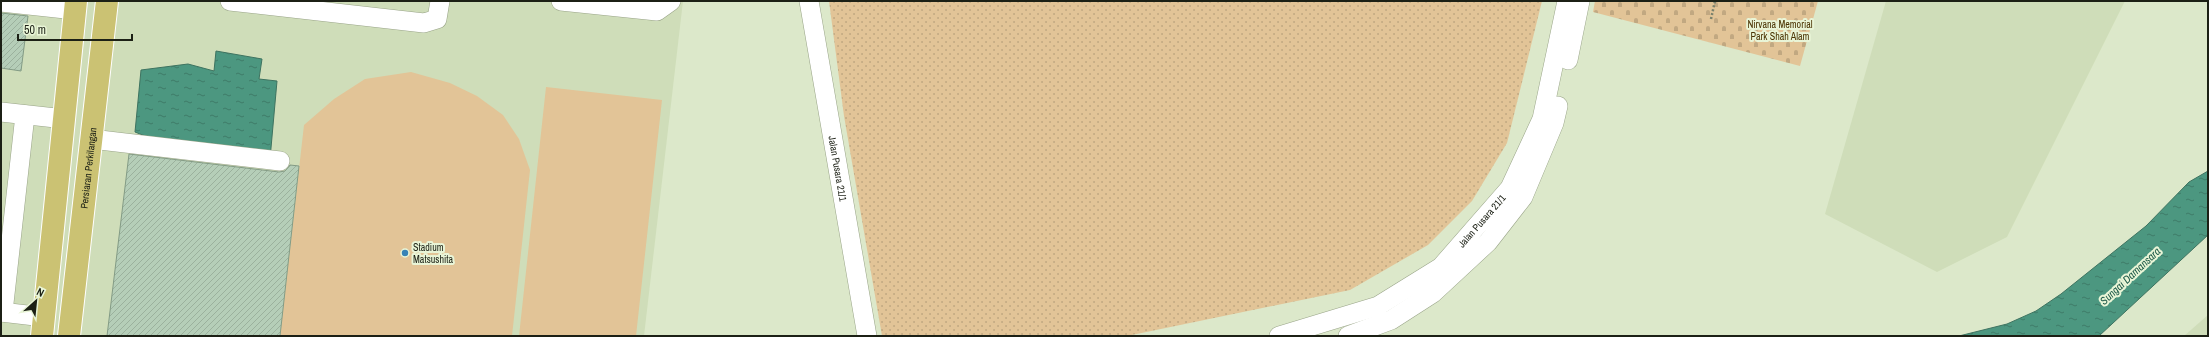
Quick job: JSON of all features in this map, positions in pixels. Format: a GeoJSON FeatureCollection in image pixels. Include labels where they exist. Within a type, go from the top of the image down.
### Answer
{"type":"FeatureCollection","features":[{"type":"Feature","properties":{"kind":"main road","name":"Persiaran Perkilangan"},"geometry":{"type":"LineString","coordinates":[[69,336],[90,139],[107,1]]}},
{"type":"Feature","properties":{"kind":"main road"},"geometry":{"type":"LineString","coordinates":[[43,326],[76,6]]}},
{"type":"Feature","properties":{"kind":"street"},"geometry":{"type":"LineString","coordinates":[[230,1],[424,23],[437,19],[440,1]]}},
{"type":"Feature","properties":{"kind":"street"},"geometry":{"type":"LineString","coordinates":[[561,1],[657,11],[671,1]]}},
{"type":"Feature","properties":{"kind":"street","name":"Jalan Pusara 21/1"},"geometry":{"type":"LineString","coordinates":[[809,1],[867,336]]}},
{"type":"Feature","properties":{"kind":"street","name":"Jalan Pusara 21/1"},"geometry":{"type":"LineString","coordinates":[[1279,336],[1378,306],[1441,267],[1510,188],[1542,119],[1566,1]]}},
{"type":"Feature","properties":{"kind":"street","name":"Jalan Pusara 21/1"},"geometry":{"type":"LineString","coordinates":[[1348,336],[1391,320],[1432,293],[1488,242],[1523,197],[1554,123],[1580,1]]}},
{"type":"Feature","properties":{"kind":"street"},"geometry":{"type":"LineString","coordinates":[[1,2],[76,6]]}},
{"type":"Feature","properties":{"kind":"street"},"geometry":{"type":"LineString","coordinates":[[1,112],[65,119]]}},
{"type":"Feature","properties":{"kind":"street"},"geometry":{"type":"LineString","coordinates":[[25,114],[2,312],[43,326]]}},
{"type":"Feature","properties":{"kind":"street"},"geometry":{"type":"LineString","coordinates":[[90,139],[280,161]]}},
{"type":"Feature","properties":{"kind":"path"},"geometry":{"type":"LineString","coordinates":[[1711,19],[1715,1]]}},
{"type":"Feature","properties":{"kind":"shaded area"},"geometry":{"type":"Polygon","coordinates":[[[1,1],[683,1],[644,336],[1,336],[1,1]]]}},
{"type":"Feature","properties":{"kind":"shaded area"},"geometry":{"type":"Polygon","coordinates":[[[1886,1],[2125,1],[2007,237],[1937,272],[1825,214],[1886,1]]]}},
{"type":"Feature","properties":{"kind":"shaded area"},"geometry":{"type":"Polygon","coordinates":[[[2208,315],[2208,336],[2184,336],[2208,315]]]}},
{"type":"Feature","properties":{"kind":"green space"},"geometry":{"type":"Polygon","coordinates":[[[829,1],[1542,1],[1507,143],[1472,201],[1428,245],[1350,290],[1127,336],[882,336],[844,116],[829,1]]]}},
{"type":"Feature","properties":{"kind":"green space","name":"Nirvana Memorial Park Shah Alam"},"geometry":{"type":"Polygon","coordinates":[[[1595,1],[1818,1],[1800,66],[1593,12],[1595,1]]]}},
{"type":"Feature","properties":{"kind":"green space","name":"Stadium Matsushita"},"geometry":{"type":"Polygon","coordinates":[[[411,72],[450,83],[477,96],[503,115],[519,139],[530,170],[512,336],[280,336],[304,125],[334,99],[365,79],[411,72]]]}},
{"type":"Feature","properties":{"kind":"green space"},"geometry":{"type":"Polygon","coordinates":[[[546,87],[662,100],[636,336],[519,336],[546,87]]]}},
{"type":"Feature","properties":{"kind":"water"},"geometry":{"type":"Polygon","coordinates":[[[216,51],[262,59],[259,79],[277,81],[270,159],[168,145],[135,132],[141,70],[188,64],[214,71],[216,51]]]}},
{"type":"Feature","properties":{"kind":"water","name":"Sungai Damansara"},"geometry":{"type":"Polygon","coordinates":[[[2208,171],[2208,235],[2099,336],[1959,336],[2007,324],[2036,311],[2061,294],[2146,226],[2189,182],[2208,171]]]}},
{"type":"Feature","properties":{"kind":"building"},"geometry":{"type":"Polygon","coordinates":[[[1,13],[28,16],[21,71],[1,68],[1,13]]]}},
{"type":"Feature","properties":{"kind":"building"},"geometry":{"type":"Polygon","coordinates":[[[129,154],[279,172],[285,171],[290,165],[299,166],[280,336],[107,336],[129,154]]]}},
{"type":"Feature","properties":{"kind":"place","name":"Stadium Matsushita"},"geometry":{"type":"Point","coordinates":[405,253]}}]}
